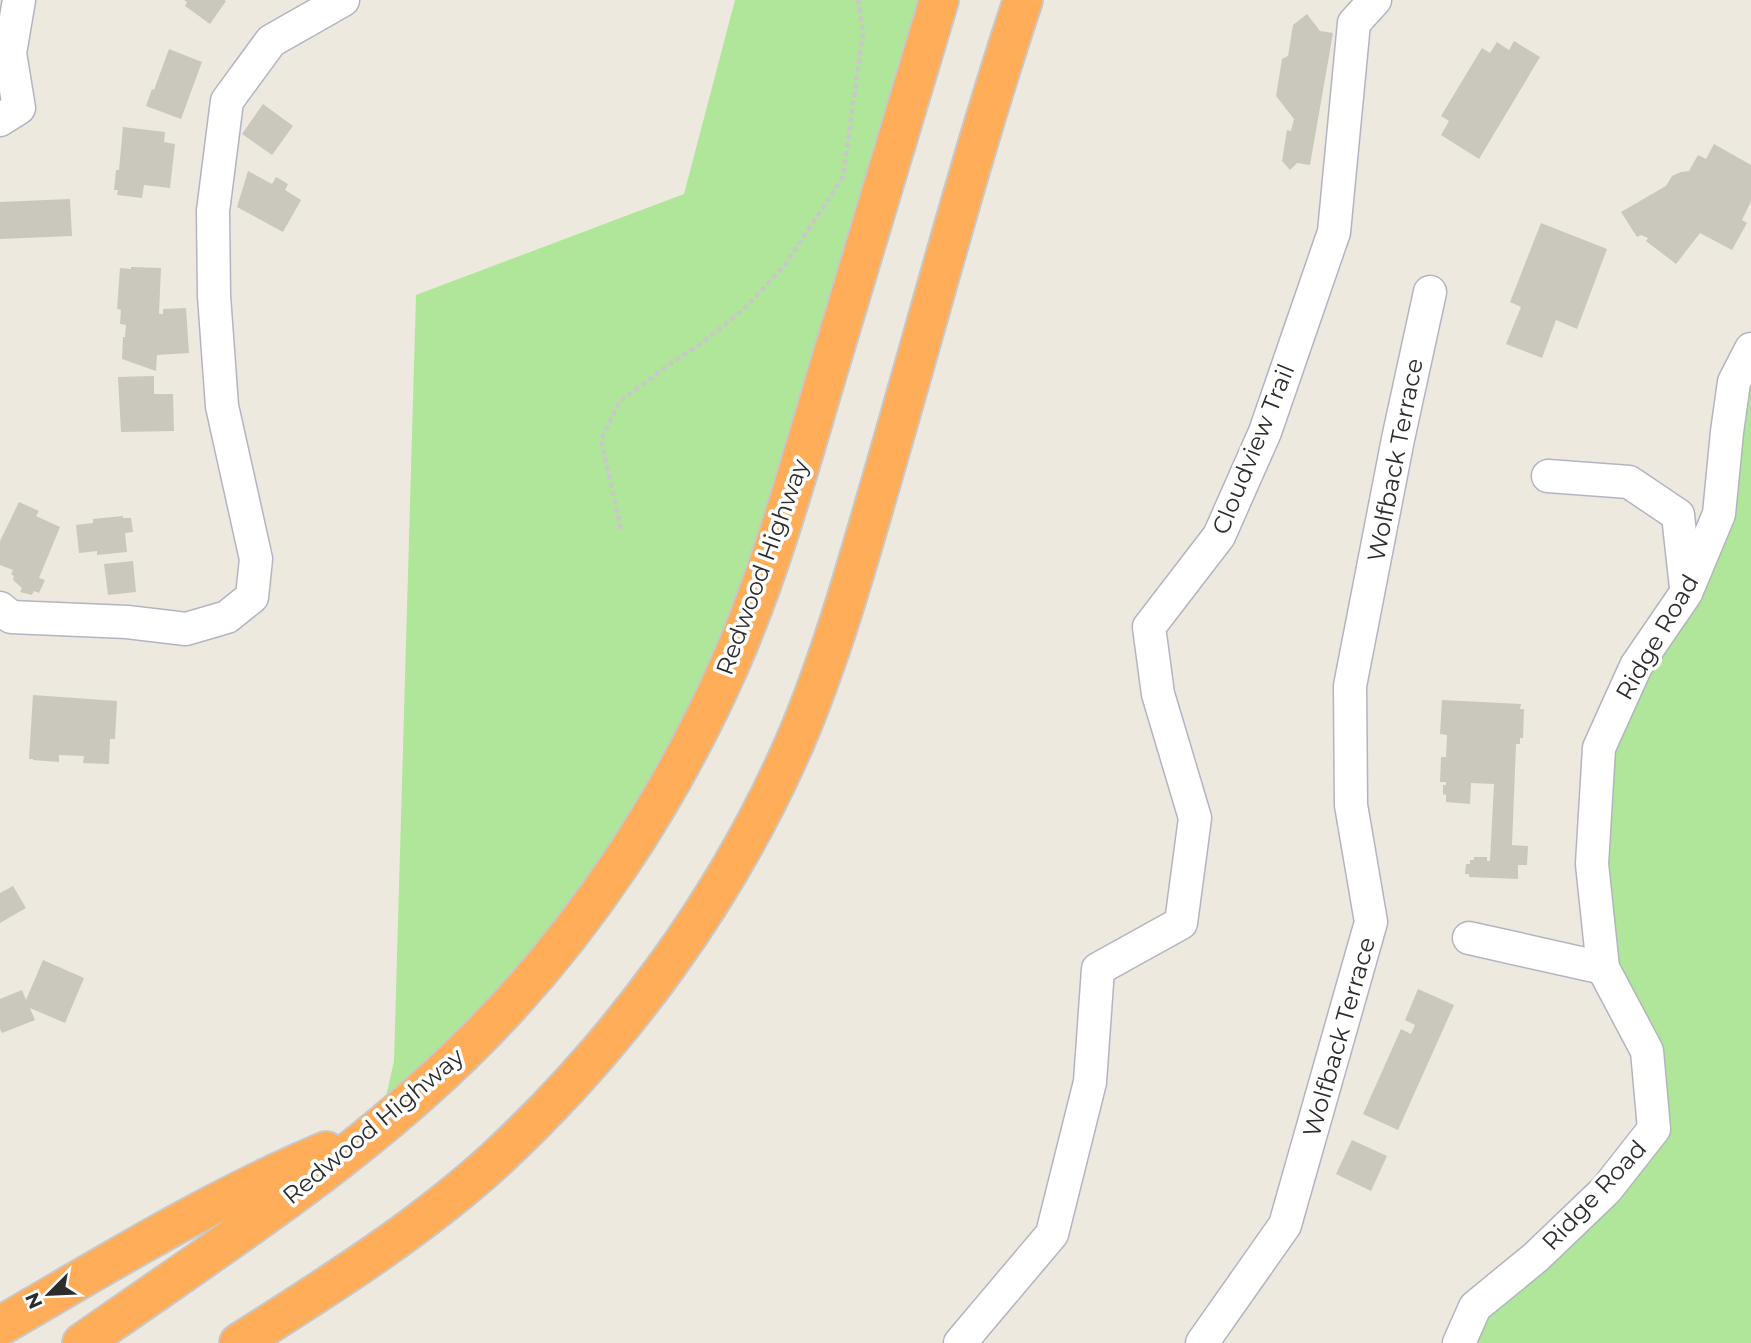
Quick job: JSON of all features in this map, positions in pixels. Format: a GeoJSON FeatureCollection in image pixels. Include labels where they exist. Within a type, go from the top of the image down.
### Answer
{"type":"FeatureCollection","features":[{"type":"Feature","properties":{"kind":"highway","name":"Redwood Highway"},"geometry":{"type":"LineString","coordinates":[[82,1343],[275,1207],[379,1128],[430,1084],[476,1040],[563,942],[638,836],[702,723],[735,651],[776,541],[939,0]]}},
{"type":"Feature","properties":{"kind":"highway"},"geometry":{"type":"LineString","coordinates":[[239,1343],[390,1244],[492,1162],[539,1117],[584,1069],[665,968],[737,858],[795,741],[819,680],[860,555],[990,103],[1023,0]]}},
{"type":"Feature","properties":{"kind":"highway"},"geometry":{"type":"LineString","coordinates":[[0,1326],[232,1194],[379,1128]]}},
{"type":"Feature","properties":{"kind":"street"},"geometry":{"type":"LineString","coordinates":[[0,120],[19,108],[10,53],[19,0]]}},
{"type":"Feature","properties":{"kind":"street"},"geometry":{"type":"LineString","coordinates":[[0,608],[11,617],[127,622],[186,629],[228,617],[252,597],[256,559],[222,406],[214,296],[213,211],[227,101],[271,41],[343,0]]}},
{"type":"Feature","properties":{"kind":"street","name":"Cloudview Trail"},"geometry":{"type":"LineString","coordinates":[[960,1343],[1052,1234],[1090,1082],[1098,969],[1181,923],[1195,818],[1158,694],[1149,627],[1219,536],[1265,432],[1334,232],[1354,23],[1375,0]]}},
{"type":"Feature","properties":{"kind":"street","name":"Wolfback Terrace"},"geometry":{"type":"LineString","coordinates":[[1202,1343],[1284,1224],[1371,922],[1351,806],[1350,686],[1398,439],[1430,292]]}},
{"type":"Feature","properties":{"kind":"street","name":"Ridge Road"},"geometry":{"type":"LineString","coordinates":[[1459,1343],[1475,1307],[1536,1257],[1605,1190],[1654,1129],[1647,1052],[1603,968],[1592,864],[1599,748],[1636,666],[1686,593],[1719,514],[1734,382],[1751,349]]}},
{"type":"Feature","properties":{"kind":"street"},"geometry":{"type":"LineString","coordinates":[[1548,476],[1629,482],[1678,515],[1686,593]]}},
{"type":"Feature","properties":{"kind":"street"},"geometry":{"type":"LineString","coordinates":[[1469,938],[1603,968]]}},
{"type":"Feature","properties":{"kind":"path"},"geometry":{"type":"LineString","coordinates":[[621,529],[601,440],[619,401],[698,346],[743,310],[785,265],[843,177],[863,32],[858,0]]}},
{"type":"Feature","properties":{"kind":"green space"},"geometry":{"type":"Polygon","coordinates":[[[735,0],[939,0],[795,479],[638,836],[379,1128],[394,1061],[416,295],[684,194],[735,0]]]}},
{"type":"Feature","properties":{"kind":"green space"},"geometry":{"type":"Polygon","coordinates":[[[1751,349],[1751,1343],[1459,1343],[1654,1129],[1647,1052],[1603,968],[1599,748],[1686,593],[1751,349]]]}},
{"type":"Feature","properties":{"kind":"building"},"geometry":{"type":"Polygon","coordinates":[[[184,0],[226,1],[210,24],[185,6],[187,2],[184,0]]]}},
{"type":"Feature","properties":{"kind":"building"},"geometry":{"type":"Polygon","coordinates":[[[1307,14],[1320,31],[1333,33],[1310,165],[1297,163],[1290,170],[1282,161],[1287,130],[1291,131],[1294,119],[1276,96],[1282,59],[1288,56],[1293,25],[1307,14]]]}},
{"type":"Feature","properties":{"kind":"building"},"geometry":{"type":"Polygon","coordinates":[[[1514,41],[1540,57],[1479,159],[1441,135],[1449,121],[1441,116],[1482,48],[1490,53],[1497,42],[1509,50],[1514,41]]]}},
{"type":"Feature","properties":{"kind":"building"},"geometry":{"type":"Polygon","coordinates":[[[169,49],[202,62],[181,119],[146,106],[169,49]]]}},
{"type":"Feature","properties":{"kind":"building"},"geometry":{"type":"Polygon","coordinates":[[[263,104],[293,126],[272,155],[242,134],[263,104]]]}},
{"type":"Feature","properties":{"kind":"building"},"geometry":{"type":"Polygon","coordinates":[[[123,127],[165,132],[164,142],[175,144],[170,188],[144,185],[142,198],[117,195],[118,190],[114,190],[116,170],[119,170],[123,127]]]}},
{"type":"Feature","properties":{"kind":"building"},"geometry":{"type":"Polygon","coordinates":[[[1714,144],[1751,165],[1751,201],[1742,220],[1747,223],[1732,250],[1700,233],[1676,264],[1646,241],[1648,238],[1641,235],[1637,237],[1621,212],[1666,186],[1672,176],[1689,171],[1698,155],[1706,159],[1714,144]]]}},
{"type":"Feature","properties":{"kind":"building"},"geometry":{"type":"Polygon","coordinates":[[[248,171],[272,184],[276,177],[288,184],[285,190],[301,200],[283,232],[237,207],[248,171]]]}},
{"type":"Feature","properties":{"kind":"building"},"geometry":{"type":"Polygon","coordinates":[[[70,199],[72,236],[0,239],[0,202],[70,199]]]}},
{"type":"Feature","properties":{"kind":"building"},"geometry":{"type":"Polygon","coordinates":[[[1541,223],[1607,249],[1577,329],[1556,320],[1542,358],[1506,344],[1521,307],[1510,302],[1541,223]]]}},
{"type":"Feature","properties":{"kind":"building"},"geometry":{"type":"Polygon","coordinates":[[[120,268],[161,268],[159,314],[163,314],[163,309],[186,308],[189,353],[157,355],[156,371],[122,359],[126,325],[120,324],[121,310],[117,309],[120,268]]]}},
{"type":"Feature","properties":{"kind":"building"},"geometry":{"type":"Polygon","coordinates":[[[154,376],[154,394],[173,394],[174,431],[121,432],[118,377],[154,376]]]}},
{"type":"Feature","properties":{"kind":"building"},"geometry":{"type":"Polygon","coordinates":[[[19,502],[39,511],[36,516],[60,527],[39,578],[45,580],[39,593],[34,591],[32,595],[20,592],[22,588],[13,580],[14,576],[11,574],[13,570],[0,565],[0,541],[19,502]]]}},
{"type":"Feature","properties":{"kind":"building"},"geometry":{"type":"Polygon","coordinates":[[[123,516],[131,518],[133,532],[125,533],[127,552],[97,555],[97,551],[79,553],[76,525],[93,523],[93,519],[123,516]]]}},
{"type":"Feature","properties":{"kind":"building"},"geometry":{"type":"Polygon","coordinates":[[[133,561],[136,592],[108,595],[104,564],[133,561]]]}},
{"type":"Feature","properties":{"kind":"building"},"geometry":{"type":"Polygon","coordinates":[[[33,695],[117,701],[115,739],[110,739],[109,764],[83,763],[84,756],[59,755],[59,762],[29,759],[33,695]]]}},
{"type":"Feature","properties":{"kind":"building"},"geometry":{"type":"Polygon","coordinates":[[[1442,700],[1521,704],[1520,709],[1524,709],[1523,738],[1520,738],[1520,744],[1516,744],[1512,845],[1528,846],[1527,865],[1518,865],[1518,879],[1469,877],[1469,874],[1465,874],[1466,864],[1470,864],[1474,857],[1487,857],[1487,861],[1490,861],[1494,784],[1471,783],[1470,804],[1446,802],[1443,785],[1446,785],[1446,782],[1440,782],[1441,757],[1446,757],[1447,735],[1440,734],[1442,700]]]}},
{"type":"Feature","properties":{"kind":"building"},"geometry":{"type":"Polygon","coordinates":[[[13,886],[26,908],[0,923],[0,893],[13,886]]]}},
{"type":"Feature","properties":{"kind":"building"},"geometry":{"type":"Polygon","coordinates":[[[43,960],[84,978],[65,1023],[30,1008],[35,1020],[2,1033],[0,999],[22,990],[26,1000],[43,960]]]}},
{"type":"Feature","properties":{"kind":"building"},"geometry":{"type":"Polygon","coordinates":[[[1418,989],[1454,1005],[1398,1130],[1363,1114],[1401,1029],[1411,1034],[1415,1025],[1405,1020],[1418,989]]]}},
{"type":"Feature","properties":{"kind":"building"},"geometry":{"type":"Polygon","coordinates":[[[1352,1140],[1387,1156],[1371,1191],[1336,1174],[1352,1140]]]}}]}
